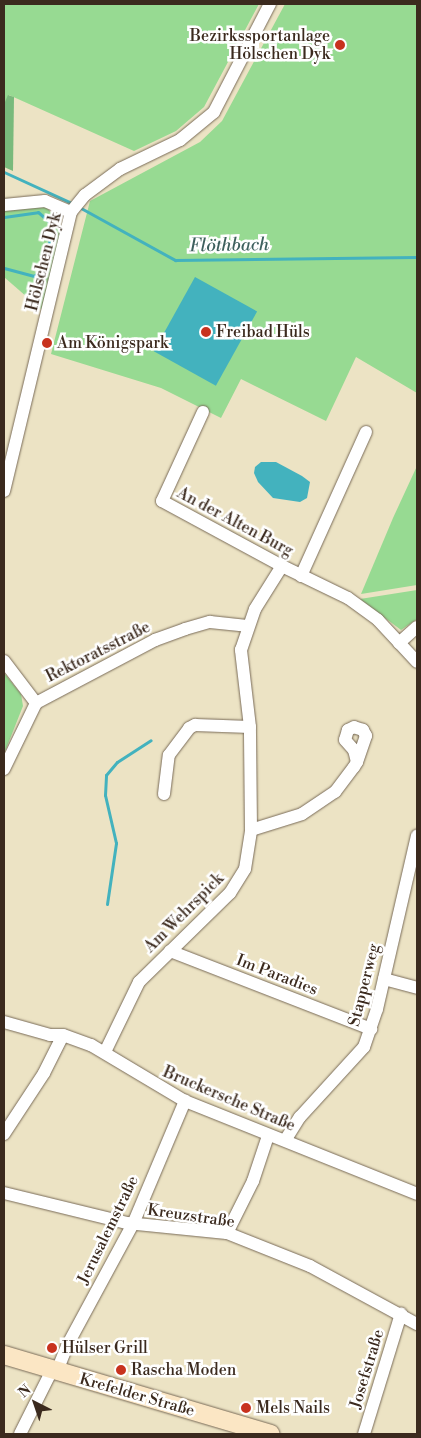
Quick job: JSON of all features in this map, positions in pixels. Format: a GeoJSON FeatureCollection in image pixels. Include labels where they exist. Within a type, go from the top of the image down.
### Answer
{"type":"FeatureCollection","features":[{"type":"Feature","properties":{"kind":"street","name":"Hölschen Dyk"},"geometry":{"type":"LineString","coordinates":[[4,492],[71,212],[80,200],[120,168],[180,140],[214,112],[270,4]]}},
{"type":"Feature","properties":{"kind":"street"},"geometry":{"type":"LineString","coordinates":[[4,205],[45,201],[71,212]]}},
{"type":"Feature","properties":{"kind":"street","name":"An der Alten Burg"},"geometry":{"type":"LineString","coordinates":[[203,412],[162,501],[301,576],[348,598],[399,643],[417,662]]}},
{"type":"Feature","properties":{"kind":"street","name":"An der Alten Burg"},"geometry":{"type":"LineString","coordinates":[[301,576],[366,432]]}},
{"type":"Feature","properties":{"kind":"street","name":"Am Wehrspick"},"geometry":{"type":"LineString","coordinates":[[105,1052],[139,982],[238,882],[250,850],[250,726],[241,650],[247,626],[282,566]]}},
{"type":"Feature","properties":{"kind":"street","name":"Rektoratsstraße"},"geometry":{"type":"LineString","coordinates":[[4,769],[36,703],[155,640],[184,629],[210,622],[247,626]]}},
{"type":"Feature","properties":{"kind":"street"},"geometry":{"type":"LineString","coordinates":[[399,643],[417,627]]}},
{"type":"Feature","properties":{"kind":"street"},"geometry":{"type":"LineString","coordinates":[[4,660],[36,703]]}},
{"type":"Feature","properties":{"kind":"street"},"geometry":{"type":"LineString","coordinates":[[164,794],[169,756],[189,728],[195,725],[250,726]]}},
{"type":"Feature","properties":{"kind":"street"},"geometry":{"type":"LineString","coordinates":[[251,830],[319,806],[346,780],[357,762]]}},
{"type":"Feature","properties":{"kind":"street","name":"Stapperweg"},"geometry":{"type":"LineString","coordinates":[[286,1139],[300,1117],[364,1047],[371,1029],[412,872],[417,836]]}},
{"type":"Feature","properties":{"kind":"street","name":"Im Paradies"},"geometry":{"type":"LineString","coordinates":[[170,951],[371,1029]]}},
{"type":"Feature","properties":{"kind":"street"},"geometry":{"type":"LineString","coordinates":[[384,979],[417,988]]}},
{"type":"Feature","properties":{"kind":"street","name":"Bruckersche Straße"},"geometry":{"type":"LineString","coordinates":[[4,1022],[50,1035],[63,1035],[105,1052],[134,1074],[185,1101],[268,1136],[286,1139],[417,1194]]}},
{"type":"Feature","properties":{"kind":"street"},"geometry":{"type":"LineString","coordinates":[[4,1134],[44,1073],[63,1035]]}},
{"type":"Feature","properties":{"kind":"street","name":"Jerusalemstraße"},"geometry":{"type":"LineString","coordinates":[[20,1434],[133,1224],[185,1101]]}},
{"type":"Feature","properties":{"kind":"street"},"geometry":{"type":"LineString","coordinates":[[227,1233],[253,1180],[268,1136]]}},
{"type":"Feature","properties":{"kind":"street","name":"Kreuzstraße"},"geometry":{"type":"LineString","coordinates":[[4,1193],[133,1224],[227,1233],[310,1266],[417,1324]]}},
{"type":"Feature","properties":{"kind":"street","name":"Josefstraße"},"geometry":{"type":"LineString","coordinates":[[364,1434],[401,1314]]}},
{"type":"Feature","properties":{"kind":"street","name":"Krefelder Straße"},"geometry":{"type":"LineString","coordinates":[[4,1355],[271,1434]]}},
{"type":"Feature","properties":{"kind":"green space"},"geometry":{"type":"Polygon","coordinates":[[[4,4],[259,4],[204,107],[176,131],[134,151],[9,95],[4,104],[4,4]]]}},
{"type":"Feature","properties":{"kind":"green space"},"geometry":{"type":"Polygon","coordinates":[[[285,4],[417,4],[417,393],[356,357],[326,421],[241,379],[221,418],[161,388],[51,354],[90,201],[200,142],[222,121],[285,4]]]}},
{"type":"Feature","properties":{"kind":"green space"},"geometry":{"type":"Polygon","coordinates":[[[8,95],[14,97],[13,171],[4,167],[4,104],[8,95]]]}},
{"type":"Feature","properties":{"kind":"green space"},"geometry":{"type":"Polygon","coordinates":[[[46,207],[60,222],[60,237],[43,311],[4,277],[4,211],[46,207]]]}},
{"type":"Feature","properties":{"kind":"green space"},"geometry":{"type":"Polygon","coordinates":[[[417,466],[417,585],[361,594],[393,518],[417,466]]]}},
{"type":"Feature","properties":{"kind":"green space"},"geometry":{"type":"Polygon","coordinates":[[[417,590],[417,619],[401,630],[360,599],[417,590]]]}},
{"type":"Feature","properties":{"kind":"green space"},"geometry":{"type":"Polygon","coordinates":[[[4,673],[21,694],[23,706],[4,754],[4,673]]]}},
{"type":"Feature","properties":{"kind":"water","name":"Freibad Hüls"},"geometry":{"type":"Polygon","coordinates":[[[195,277],[257,311],[216,386],[154,351],[195,277]]]}},
{"type":"Feature","properties":{"kind":"water"},"geometry":{"type":"Polygon","coordinates":[[[261,462],[276,462],[310,482],[307,498],[300,502],[273,498],[258,482],[254,473],[255,467],[261,462]]]}},
{"type":"Feature","properties":{"kind":"waterway","name":"Flöthbach"},"geometry":{"type":"LineString","coordinates":[[4,172],[74,204]]}},
{"type":"Feature","properties":{"kind":"waterway","name":"Flöthbach"},"geometry":{"type":"LineString","coordinates":[[79,207],[175,260],[417,257]]}},
{"type":"Feature","properties":{"kind":"waterway"},"geometry":{"type":"LineString","coordinates":[[4,217],[38,212],[52,224],[45,266],[34,276],[4,268]]}},
{"type":"Feature","properties":{"kind":"waterway"},"geometry":{"type":"LineString","coordinates":[[107,904],[116,843],[105,795],[106,775],[117,762],[151,740]]}},
{"type":"Feature","properties":{"kind":"place","name":"Bezirkssportanlage Hölschen Dyk"},"geometry":{"type":"Point","coordinates":[340,45]}},
{"type":"Feature","properties":{"kind":"place","name":"Freibad Hüls"},"geometry":{"type":"Point","coordinates":[206,332]}},
{"type":"Feature","properties":{"kind":"place","name":"Am Königspark"},"geometry":{"type":"Point","coordinates":[47,343]}},
{"type":"Feature","properties":{"kind":"place","name":"Hülser Grill"},"geometry":{"type":"Point","coordinates":[52,1348]}},
{"type":"Feature","properties":{"kind":"place","name":"Rascha Moden"},"geometry":{"type":"Point","coordinates":[121,1370]}},
{"type":"Feature","properties":{"kind":"place","name":"Mels Nails"},"geometry":{"type":"Point","coordinates":[246,1408]}}]}
